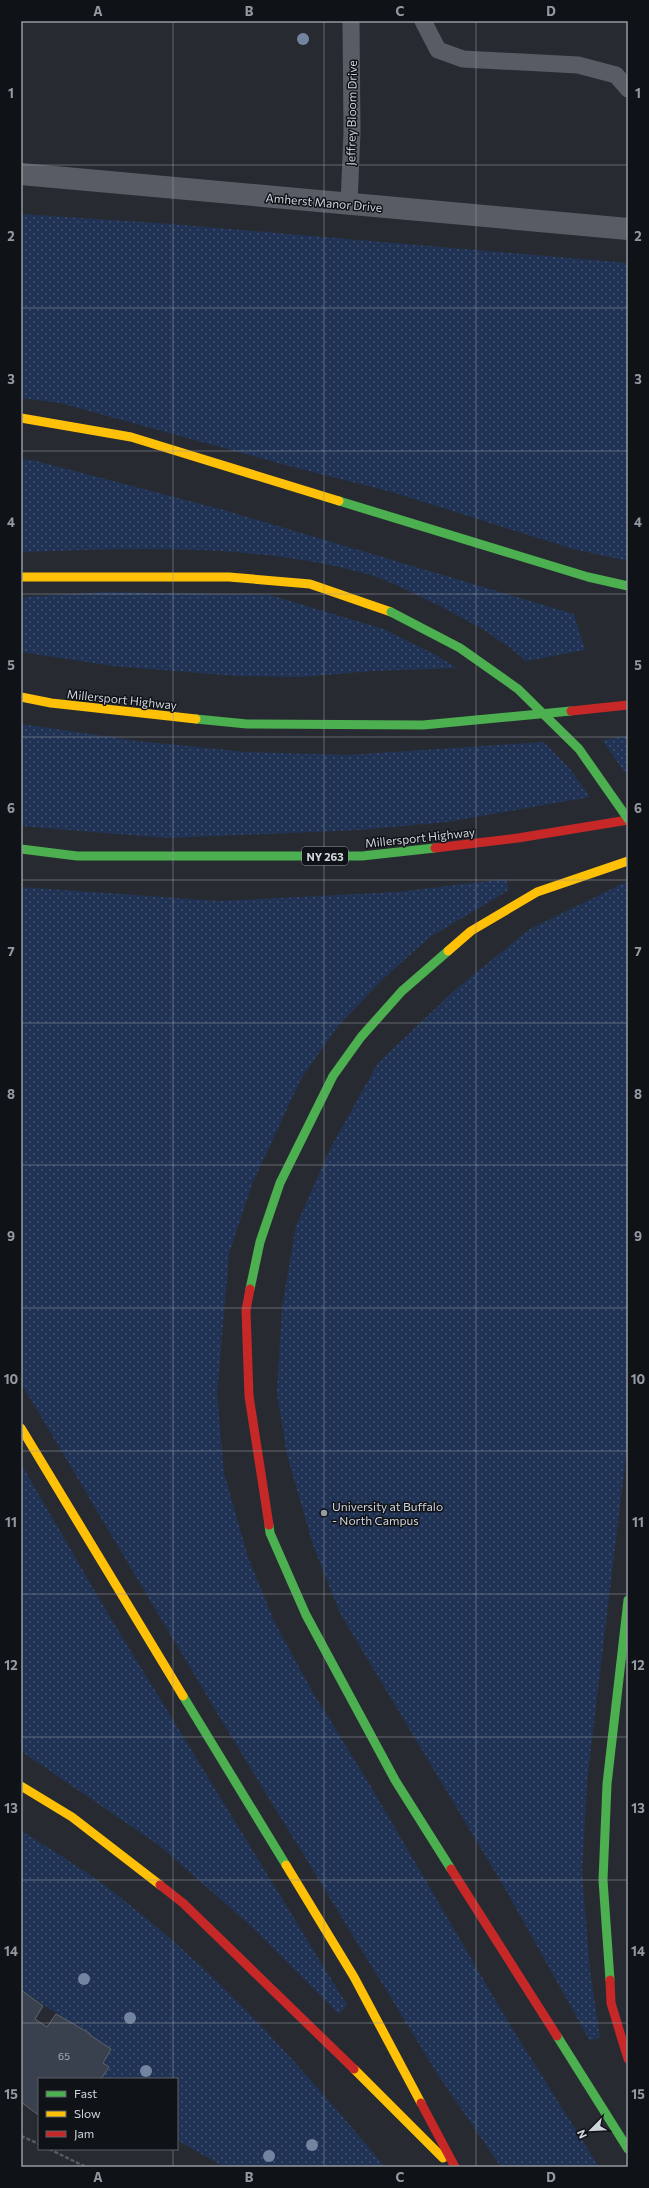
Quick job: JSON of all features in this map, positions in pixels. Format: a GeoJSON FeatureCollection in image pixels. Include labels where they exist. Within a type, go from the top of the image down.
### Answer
{"type":"FeatureCollection","features":[{"type":"Feature","properties":{"kind":"main road"},"geometry":{"type":"LineString","coordinates":[[21,418],[131,437],[588,577],[628,586]]}},
{"type":"Feature","properties":{"kind":"main road"},"geometry":{"type":"LineString","coordinates":[[21,577],[229,577],[310,584],[391,612],[460,648],[518,689],[579,749],[628,820]]}},
{"type":"Feature","properties":{"kind":"main road","name":"Millersport Highway"},"geometry":{"type":"LineString","coordinates":[[21,697],[52,703],[247,724],[422,725],[628,705]]}},
{"type":"Feature","properties":{"kind":"main road","name":"Millersport Highway"},"geometry":{"type":"LineString","coordinates":[[21,849],[77,856],[362,856],[518,838],[628,820]]}},
{"type":"Feature","properties":{"kind":"main road"},"geometry":{"type":"LineString","coordinates":[[628,861],[537,892],[471,931],[402,991],[361,1036],[333,1076],[280,1184],[260,1242],[246,1310],[249,1396],[270,1533],[306,1615],[396,1780],[628,2149]]}},
{"type":"Feature","properties":{"kind":"main road"},"geometry":{"type":"LineString","coordinates":[[21,1428],[354,1977],[455,2167]]}},
{"type":"Feature","properties":{"kind":"main road"},"geometry":{"type":"LineString","coordinates":[[628,1600],[607,1784],[603,1880],[611,2003],[628,2059]]}},
{"type":"Feature","properties":{"kind":"main road"},"geometry":{"type":"LineString","coordinates":[[21,1786],[72,1818],[183,1904],[300,2015],[452,2167]]}},
{"type":"Feature","properties":{"kind":"street","name":"Amherst Manor Drive"},"geometry":{"type":"LineString","coordinates":[[21,174],[628,229]]}},
{"type":"Feature","properties":{"kind":"lane","name":"Jeffrey Bloom Drive"},"geometry":{"type":"LineString","coordinates":[[349,204],[352,132],[351,21]]}},
{"type":"Feature","properties":{"kind":"lane"},"geometry":{"type":"LineString","coordinates":[[423,21],[438,50],[463,59],[578,65],[616,75],[628,89]]}},
{"type":"Feature","properties":{"kind":"path"},"geometry":{"type":"LineString","coordinates":[[21,2136],[38,2144]]}},
{"type":"Feature","properties":{"kind":"path"},"geometry":{"type":"LineString","coordinates":[[51,2150],[86,2167]]}},
{"type":"Feature","properties":{"kind":"shaded area"},"geometry":{"type":"Polygon","coordinates":[[[21,214],[171,224],[628,263],[628,561],[573,549],[392,492],[293,467],[60,403],[21,398],[21,214]]]}},
{"type":"Feature","properties":{"kind":"shaded area"},"geometry":{"type":"Polygon","coordinates":[[[21,459],[36,461],[220,509],[574,614],[585,650],[526,661],[505,644],[482,629],[434,603],[376,577],[324,564],[238,552],[195,550],[108,549],[21,552],[21,459]]]}},
{"type":"Feature","properties":{"kind":"shaded area"},"geometry":{"type":"Polygon","coordinates":[[[105,592],[270,595],[383,629],[434,654],[457,668],[371,671],[303,677],[237,676],[114,666],[21,652],[21,597],[105,592]]]}},
{"type":"Feature","properties":{"kind":"shaded area"},"geometry":{"type":"Polygon","coordinates":[[[21,724],[138,741],[246,752],[348,755],[544,742],[570,769],[590,797],[446,822],[359,830],[167,838],[21,826],[21,724]]]}},
{"type":"Feature","properties":{"kind":"shaded area"},"geometry":{"type":"Polygon","coordinates":[[[628,736],[628,777],[602,740],[628,736]]]}},
{"type":"Feature","properties":{"kind":"shaded area"},"geometry":{"type":"Polygon","coordinates":[[[506,879],[509,890],[430,937],[383,979],[338,1026],[301,1079],[252,1184],[229,1254],[217,1394],[224,1473],[248,1557],[274,1621],[312,1691],[370,1785],[507,2020],[599,2167],[501,2167],[438,2075],[220,1718],[21,1383],[21,887],[219,901],[398,892],[506,879]]]}},
{"type":"Feature","properties":{"kind":"shaded area"},"geometry":{"type":"Polygon","coordinates":[[[628,881],[628,1439],[587,1781],[582,1873],[590,1971],[600,2037],[590,2041],[507,1892],[340,1613],[314,1548],[287,1455],[277,1393],[282,1308],[296,1226],[331,1147],[378,1063],[456,989],[530,929],[628,881]]]}},
{"type":"Feature","properties":{"kind":"shaded area"},"geometry":{"type":"Polygon","coordinates":[[[21,1464],[107,1612],[347,2005],[339,2014],[252,1927],[160,1846],[21,1751],[21,1464]]]}},
{"type":"Feature","properties":{"kind":"shaded area"},"geometry":{"type":"Polygon","coordinates":[[[21,1831],[101,1883],[162,1931],[196,1962],[230,1994],[294,2061],[385,2167],[224,2167],[178,2141],[178,2078],[102,2078],[109,2067],[103,2063],[111,2049],[21,1990],[21,1831]]]}},
{"type":"Feature","properties":{"kind":"building"},"geometry":{"type":"Polygon","coordinates":[[[21,1990],[43,2006],[35,2019],[47,2027],[56,2014],[89,2033],[111,2049],[103,2063],[109,2067],[102,2078],[38,2078],[38,2114],[21,2102],[21,1990]]]}},
{"type":"Feature","properties":{"kind":"traffic: fast"},"geometry":{"type":"LineString","coordinates":[[339,501],[588,577],[628,586]]}},
{"type":"Feature","properties":{"kind":"traffic: fast"},"geometry":{"type":"LineString","coordinates":[[391,612],[460,648],[518,689],[579,749],[628,819]]}},
{"type":"Feature","properties":{"kind":"traffic: fast"},"geometry":{"type":"LineString","coordinates":[[196,719],[247,724],[423,725],[571,711]]}},
{"type":"Feature","properties":{"kind":"traffic: fast"},"geometry":{"type":"LineString","coordinates":[[21,849],[77,856],[362,856],[435,848]]}},
{"type":"Feature","properties":{"kind":"traffic: fast"},"geometry":{"type":"LineString","coordinates":[[250,1289],[260,1242],[280,1183],[333,1076],[361,1037],[402,991],[448,951]]}},
{"type":"Feature","properties":{"kind":"traffic: fast"},"geometry":{"type":"LineString","coordinates":[[269,1525],[270,1533],[306,1615],[395,1780],[451,1869]]}},
{"type":"Feature","properties":{"kind":"traffic: fast"},"geometry":{"type":"LineString","coordinates":[[610,1980],[603,1880],[607,1784],[628,1600]]}},
{"type":"Feature","properties":{"kind":"traffic: fast"},"geometry":{"type":"LineString","coordinates":[[183,1696],[286,1865]]}},
{"type":"Feature","properties":{"kind":"traffic: fast"},"geometry":{"type":"LineString","coordinates":[[557,2036],[628,2149]]}},
{"type":"Feature","properties":{"kind":"traffic: slow"},"geometry":{"type":"LineString","coordinates":[[21,418],[131,437],[339,501]]}},
{"type":"Feature","properties":{"kind":"traffic: slow"},"geometry":{"type":"LineString","coordinates":[[21,577],[229,577],[310,584],[391,612]]}},
{"type":"Feature","properties":{"kind":"traffic: slow"},"geometry":{"type":"LineString","coordinates":[[21,697],[51,703],[196,719]]}},
{"type":"Feature","properties":{"kind":"traffic: slow"},"geometry":{"type":"LineString","coordinates":[[448,951],[471,931],[537,892],[628,861]]}},
{"type":"Feature","properties":{"kind":"traffic: slow"},"geometry":{"type":"LineString","coordinates":[[21,1428],[183,1696]]}},
{"type":"Feature","properties":{"kind":"traffic: slow"},"geometry":{"type":"LineString","coordinates":[[21,1786],[72,1817],[160,1885]]}},
{"type":"Feature","properties":{"kind":"traffic: slow"},"geometry":{"type":"LineString","coordinates":[[286,1865],[354,1977],[421,2103]]}},
{"type":"Feature","properties":{"kind":"traffic: slow"},"geometry":{"type":"LineString","coordinates":[[354,2069],[443,2158]]}},
{"type":"Feature","properties":{"kind":"traffic: jam"},"geometry":{"type":"LineString","coordinates":[[571,711],[628,705]]}},
{"type":"Feature","properties":{"kind":"traffic: jam"},"geometry":{"type":"LineString","coordinates":[[435,848],[518,838],[628,820]]}},
{"type":"Feature","properties":{"kind":"traffic: jam"},"geometry":{"type":"LineString","coordinates":[[250,1289],[246,1310],[249,1396],[269,1525]]}},
{"type":"Feature","properties":{"kind":"traffic: jam"},"geometry":{"type":"LineString","coordinates":[[451,1869],[557,2036]]}},
{"type":"Feature","properties":{"kind":"traffic: jam"},"geometry":{"type":"LineString","coordinates":[[160,1885],[183,1903],[354,2069]]}},
{"type":"Feature","properties":{"kind":"traffic: jam"},"geometry":{"type":"LineString","coordinates":[[610,1980],[611,2003],[628,2059]]}},
{"type":"Feature","properties":{"kind":"traffic: jam"},"geometry":{"type":"LineString","coordinates":[[421,2103],[455,2167]]}},
{"type":"Feature","properties":{"kind":"place","name":"University at Buffalo - North Campus"},"geometry":{"type":"Point","coordinates":[324,1513]}}]}
